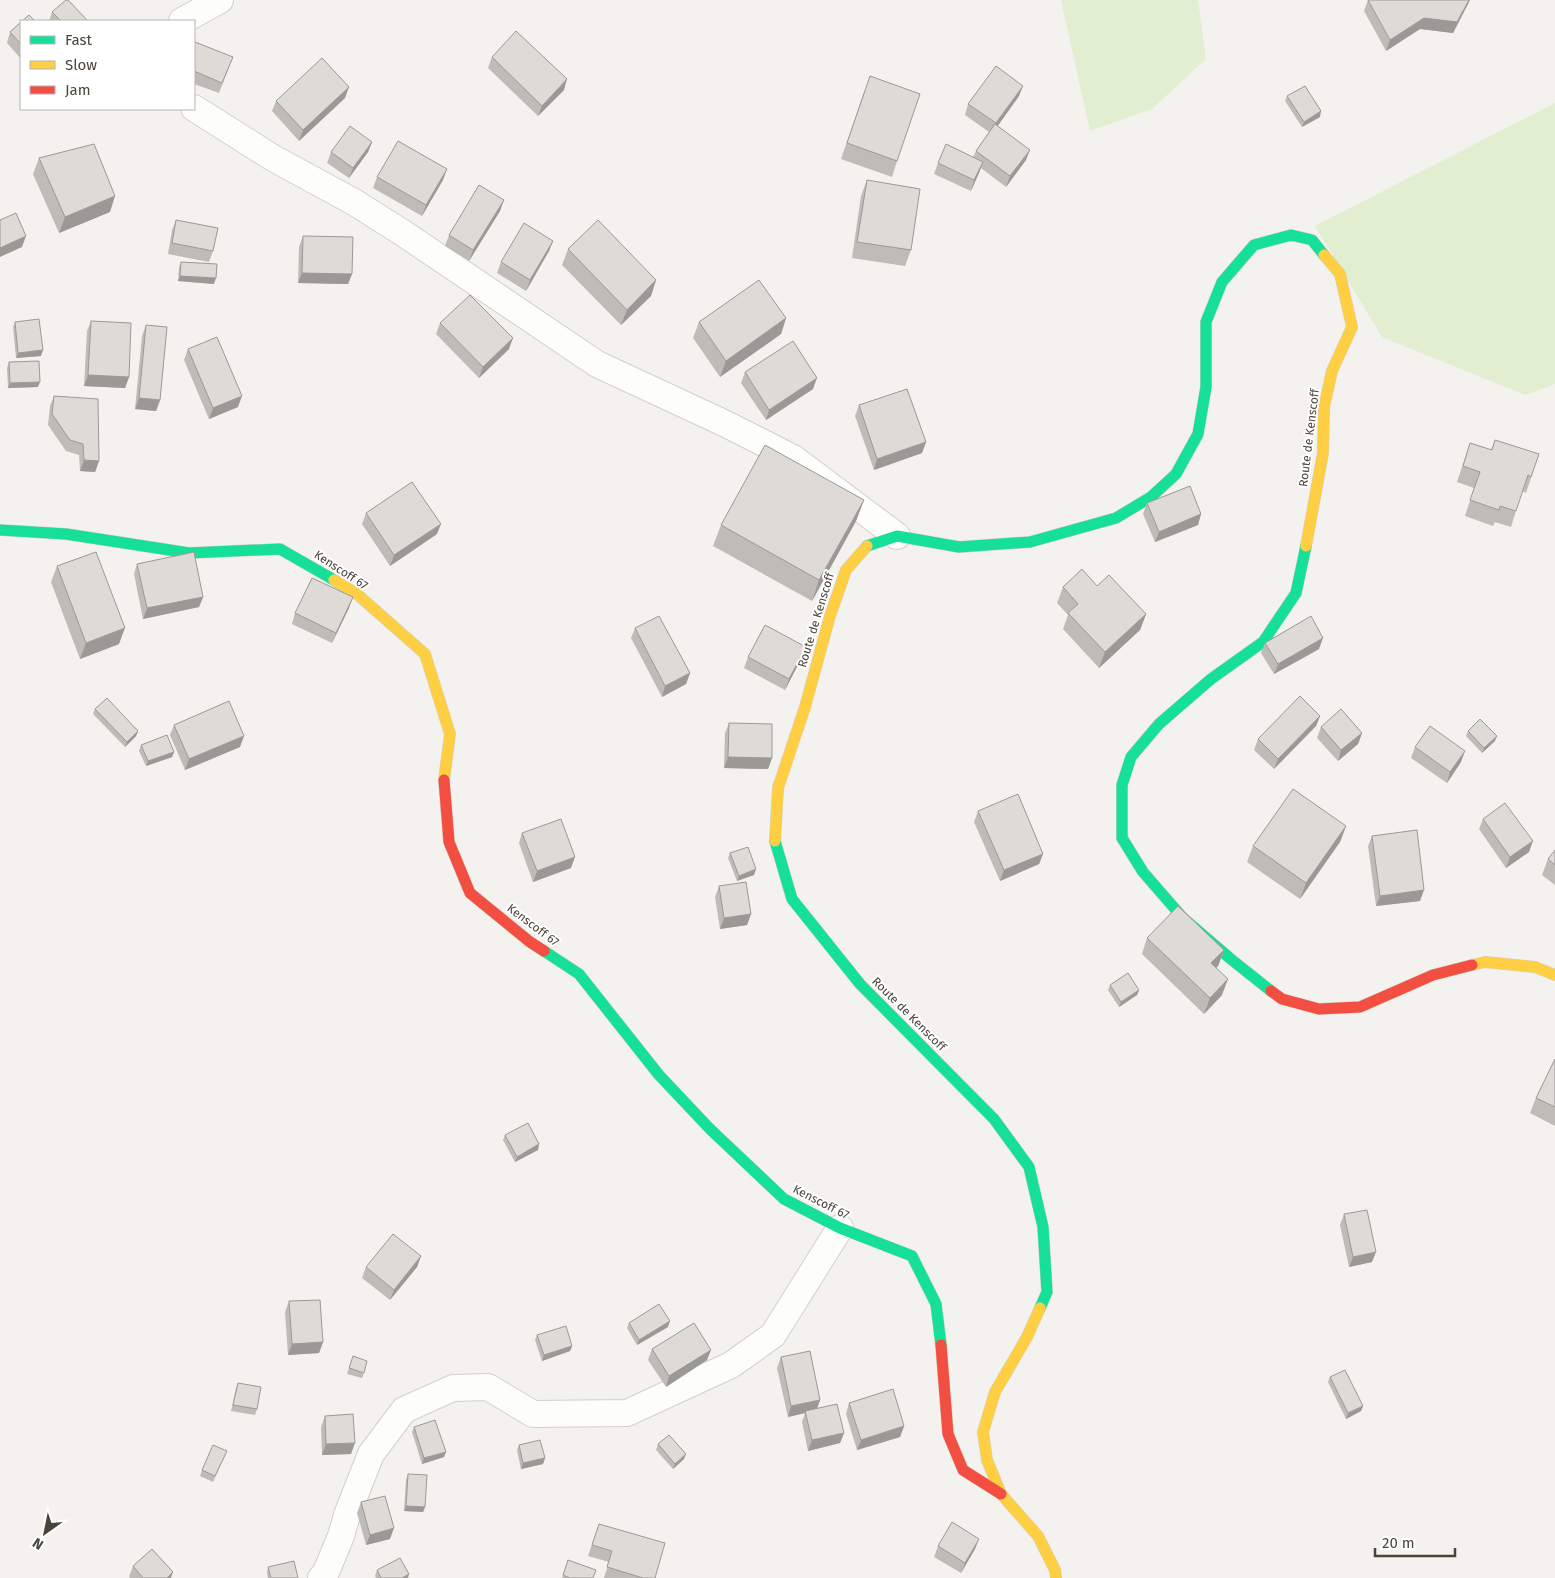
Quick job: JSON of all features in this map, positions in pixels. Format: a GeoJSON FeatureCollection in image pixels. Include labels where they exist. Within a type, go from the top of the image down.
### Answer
{"type":"FeatureCollection","features":[{"type":"Feature","properties":{"kind":"main road","name":"Route de Kenscoff"},"geometry":{"type":"LineString","coordinates":[[1056,1578],[1055,1570],[1038,1536],[1001,1494],[988,1460],[983,1432],[995,1392],[1027,1337],[1047,1292],[1043,1227],[1029,1166],[994,1119],[860,984],[792,899],[775,843],[778,788],[805,707],[830,616],[846,570],[866,546],[897,536],[959,547],[1030,542],[1116,518],[1151,497],[1176,474],[1198,434],[1206,387],[1206,322],[1222,282],[1254,245],[1291,235],[1312,240],[1340,274],[1352,327],[1332,371],[1324,406],[1323,453],[1296,593],[1263,642],[1211,679],[1159,724],[1131,757],[1122,785],[1122,838],[1143,872],[1184,918],[1232,960],[1282,999],[1319,1009],[1360,1007],[1433,975],[1485,962],[1535,967],[1555,975]]}},
{"type":"Feature","properties":{"kind":"main road","name":"Kenscoff 67"},"geometry":{"type":"LineString","coordinates":[[0,530],[66,534],[189,553],[280,549],[357,594],[425,654],[450,734],[443,784],[449,842],[470,893],[530,942],[579,974],[659,1075],[710,1129],[784,1199],[840,1228],[912,1256],[936,1304],[944,1370],[948,1434],[963,1470],[1001,1494]]}},
{"type":"Feature","properties":{"kind":"street"},"geometry":{"type":"LineString","coordinates":[[184,20],[220,0]]}},
{"type":"Feature","properties":{"kind":"street"},"geometry":{"type":"LineString","coordinates":[[195,109],[273,158],[354,202],[596,364],[726,424],[794,458],[897,536]]}},
{"type":"Feature","properties":{"kind":"street"},"geometry":{"type":"LineString","coordinates":[[321,1578],[326,1572],[334,1554],[371,1454],[404,1410],[453,1388],[488,1387],[533,1414],[627,1413],[731,1365],[773,1335],[840,1228]]}},
{"type":"Feature","properties":{"kind":"green space"},"geometry":{"type":"Polygon","coordinates":[[[1061,0],[1198,0],[1206,59],[1152,109],[1090,131],[1061,0]]]}},
{"type":"Feature","properties":{"kind":"green space"},"geometry":{"type":"Polygon","coordinates":[[[1555,103],[1555,384],[1525,395],[1382,337],[1315,226],[1555,103]]]}},
{"type":"Feature","properties":{"kind":"building"},"geometry":{"type":"Polygon","coordinates":[[[68,0],[87,20],[60,20],[52,12],[68,0]]]}},
{"type":"Feature","properties":{"kind":"building"},"geometry":{"type":"Polygon","coordinates":[[[1368,0],[1469,0],[1457,22],[1424,18],[1390,40],[1368,0]]]}},
{"type":"Feature","properties":{"kind":"building"},"geometry":{"type":"Polygon","coordinates":[[[29,15],[34,20],[23,20],[29,15]]]}},
{"type":"Feature","properties":{"kind":"building"},"geometry":{"type":"Polygon","coordinates":[[[20,23],[20,43],[10,32],[20,23]]]}},
{"type":"Feature","properties":{"kind":"building"},"geometry":{"type":"Polygon","coordinates":[[[516,31],[567,79],[542,106],[492,57],[516,31]]]}},
{"type":"Feature","properties":{"kind":"building"},"geometry":{"type":"Polygon","coordinates":[[[195,42],[233,57],[222,83],[195,71],[195,42]]]}},
{"type":"Feature","properties":{"kind":"building"},"geometry":{"type":"Polygon","coordinates":[[[322,58],[349,87],[303,130],[276,101],[322,58]]]}},
{"type":"Feature","properties":{"kind":"building"},"geometry":{"type":"Polygon","coordinates":[[[996,66],[1023,86],[996,123],[968,104],[996,66]]]}},
{"type":"Feature","properties":{"kind":"building"},"geometry":{"type":"Polygon","coordinates":[[[870,76],[920,94],[897,161],[847,143],[870,76]]]}},
{"type":"Feature","properties":{"kind":"building"},"geometry":{"type":"Polygon","coordinates":[[[1305,86],[1321,111],[1304,122],[1287,96],[1305,86]]]}},
{"type":"Feature","properties":{"kind":"building"},"geometry":{"type":"Polygon","coordinates":[[[995,124],[1030,150],[1010,176],[976,151],[995,124]]]}},
{"type":"Feature","properties":{"kind":"building"},"geometry":{"type":"Polygon","coordinates":[[[350,126],[372,142],[353,168],[331,152],[350,126]]]}},
{"type":"Feature","properties":{"kind":"building"},"geometry":{"type":"Polygon","coordinates":[[[398,141],[447,169],[426,205],[377,177],[398,141]]]}},
{"type":"Feature","properties":{"kind":"building"},"geometry":{"type":"Polygon","coordinates":[[[94,144],[115,196],[65,217],[39,158],[94,144]]]}},
{"type":"Feature","properties":{"kind":"building"},"geometry":{"type":"Polygon","coordinates":[[[946,144],[983,162],[974,180],[938,163],[946,144]]]}},
{"type":"Feature","properties":{"kind":"building"},"geometry":{"type":"Polygon","coordinates":[[[867,180],[920,189],[911,250],[857,242],[867,180]]]}},
{"type":"Feature","properties":{"kind":"building"},"geometry":{"type":"Polygon","coordinates":[[[479,185],[504,200],[473,250],[449,235],[479,185]]]}},
{"type":"Feature","properties":{"kind":"building"},"geometry":{"type":"Polygon","coordinates":[[[16,213],[26,236],[0,248],[0,220],[16,213]]]}},
{"type":"Feature","properties":{"kind":"building"},"geometry":{"type":"Polygon","coordinates":[[[176,220],[218,228],[213,251],[172,243],[176,220]]]}},
{"type":"Feature","properties":{"kind":"building"},"geometry":{"type":"Polygon","coordinates":[[[598,220],[656,280],[627,310],[568,249],[598,220]]]}},
{"type":"Feature","properties":{"kind":"building"},"geometry":{"type":"Polygon","coordinates":[[[524,223],[553,241],[530,280],[501,262],[524,223]]]}},
{"type":"Feature","properties":{"kind":"building"},"geometry":{"type":"Polygon","coordinates":[[[303,236],[353,237],[352,274],[302,273],[303,236]]]}},
{"type":"Feature","properties":{"kind":"building"},"geometry":{"type":"Polygon","coordinates":[[[181,262],[217,264],[216,278],[180,276],[181,262]]]}},
{"type":"Feature","properties":{"kind":"building"},"geometry":{"type":"Polygon","coordinates":[[[759,280],[786,318],[726,361],[699,322],[759,280]]]}},
{"type":"Feature","properties":{"kind":"building"},"geometry":{"type":"Polygon","coordinates":[[[470,295],[513,338],[483,367],[440,323],[470,295]]]}},
{"type":"Feature","properties":{"kind":"building"},"geometry":{"type":"Polygon","coordinates":[[[39,319],[43,350],[18,353],[15,322],[39,319]]]}},
{"type":"Feature","properties":{"kind":"building"},"geometry":{"type":"Polygon","coordinates":[[[91,321],[131,323],[129,377],[88,375],[91,321]]]}},
{"type":"Feature","properties":{"kind":"building"},"geometry":{"type":"Polygon","coordinates":[[[146,325],[167,327],[160,400],[139,398],[146,325]]]}},
{"type":"Feature","properties":{"kind":"building"},"geometry":{"type":"Polygon","coordinates":[[[217,337],[242,396],[213,408],[188,349],[217,337]]]}},
{"type":"Feature","properties":{"kind":"building"},"geometry":{"type":"Polygon","coordinates":[[[793,341],[817,378],[769,410],[745,372],[793,341]]]}},
{"type":"Feature","properties":{"kind":"building"},"geometry":{"type":"Polygon","coordinates":[[[39,361],[40,382],[10,383],[9,362],[39,361]]]}},
{"type":"Feature","properties":{"kind":"building"},"geometry":{"type":"Polygon","coordinates":[[[907,389],[926,442],[877,459],[859,405],[907,389]]]}},
{"type":"Feature","properties":{"kind":"building"},"geometry":{"type":"Polygon","coordinates":[[[54,396],[98,399],[99,461],[84,460],[83,444],[70,440],[52,414],[54,396]]]}},
{"type":"Feature","properties":{"kind":"building"},"geometry":{"type":"Polygon","coordinates":[[[1495,440],[1539,454],[1531,477],[1528,475],[1516,511],[1500,506],[1499,510],[1470,500],[1480,472],[1463,466],[1470,443],[1492,450],[1495,440]]]}},
{"type":"Feature","properties":{"kind":"building"},"geometry":{"type":"Polygon","coordinates":[[[765,445],[864,500],[819,580],[721,525],[765,445]]]}},
{"type":"Feature","properties":{"kind":"building"},"geometry":{"type":"Polygon","coordinates":[[[412,482],[441,524],[394,555],[366,513],[412,482]]]}},
{"type":"Feature","properties":{"kind":"building"},"geometry":{"type":"Polygon","coordinates":[[[1190,486],[1201,514],[1159,532],[1147,503],[1190,486]]]}},
{"type":"Feature","properties":{"kind":"building"},"geometry":{"type":"Polygon","coordinates":[[[96,552],[125,628],[86,643],[57,566],[96,552]]]}},
{"type":"Feature","properties":{"kind":"building"},"geometry":{"type":"Polygon","coordinates":[[[194,552],[203,597],[147,608],[137,564],[194,552]]]}},
{"type":"Feature","properties":{"kind":"building"},"geometry":{"type":"Polygon","coordinates":[[[1082,569],[1097,586],[1109,575],[1146,614],[1105,652],[1068,613],[1078,604],[1063,587],[1082,569]]]}},
{"type":"Feature","properties":{"kind":"building"},"geometry":{"type":"Polygon","coordinates":[[[312,578],[353,597],[336,633],[295,613],[312,578]]]}},
{"type":"Feature","properties":{"kind":"building"},"geometry":{"type":"Polygon","coordinates":[[[659,616],[690,673],[665,686],[635,628],[659,616]]]}},
{"type":"Feature","properties":{"kind":"building"},"geometry":{"type":"Polygon","coordinates":[[[1311,616],[1323,638],[1278,664],[1265,643],[1311,616]]]}},
{"type":"Feature","properties":{"kind":"building"},"geometry":{"type":"Polygon","coordinates":[[[765,625],[806,647],[789,679],[748,657],[765,625]]]}},
{"type":"Feature","properties":{"kind":"building"},"geometry":{"type":"Polygon","coordinates":[[[1300,696],[1320,716],[1278,759],[1258,739],[1300,696]]]}},
{"type":"Feature","properties":{"kind":"building"},"geometry":{"type":"Polygon","coordinates":[[[107,698],[138,731],[127,742],[95,709],[107,698]]]}},
{"type":"Feature","properties":{"kind":"building"},"geometry":{"type":"Polygon","coordinates":[[[229,701],[244,736],[189,759],[174,725],[229,701]]]}},
{"type":"Feature","properties":{"kind":"building"},"geometry":{"type":"Polygon","coordinates":[[[1341,709],[1362,733],[1341,750],[1321,727],[1341,709]]]}},
{"type":"Feature","properties":{"kind":"building"},"geometry":{"type":"Polygon","coordinates":[[[1480,719],[1497,736],[1484,748],[1468,731],[1480,719]]]}},
{"type":"Feature","properties":{"kind":"building"},"geometry":{"type":"Polygon","coordinates":[[[729,723],[772,724],[772,758],[728,757],[729,723]]]}},
{"type":"Feature","properties":{"kind":"building"},"geometry":{"type":"Polygon","coordinates":[[[1430,726],[1465,751],[1450,772],[1415,747],[1430,726]]]}},
{"type":"Feature","properties":{"kind":"building"},"geometry":{"type":"Polygon","coordinates":[[[167,735],[174,752],[148,761],[141,745],[167,735]]]}},
{"type":"Feature","properties":{"kind":"building"},"geometry":{"type":"Polygon","coordinates":[[[1293,789],[1346,826],[1306,883],[1253,846],[1293,789]]]}},
{"type":"Feature","properties":{"kind":"building"},"geometry":{"type":"Polygon","coordinates":[[[1018,794],[1043,854],[1004,870],[978,811],[1018,794]]]}},
{"type":"Feature","properties":{"kind":"building"},"geometry":{"type":"Polygon","coordinates":[[[1505,803],[1533,841],[1510,857],[1483,819],[1505,803]]]}},
{"type":"Feature","properties":{"kind":"building"},"geometry":{"type":"Polygon","coordinates":[[[561,819],[575,857],[537,871],[522,833],[561,819]]]}},
{"type":"Feature","properties":{"kind":"building"},"geometry":{"type":"Polygon","coordinates":[[[1417,830],[1424,890],[1380,896],[1372,836],[1417,830]]]}},
{"type":"Feature","properties":{"kind":"building"},"geometry":{"type":"Polygon","coordinates":[[[748,847],[756,869],[739,876],[730,853],[748,847]]]}},
{"type":"Feature","properties":{"kind":"building"},"geometry":{"type":"Polygon","coordinates":[[[1555,850],[1555,865],[1548,859],[1555,850]]]}},
{"type":"Feature","properties":{"kind":"building"},"geometry":{"type":"Polygon","coordinates":[[[746,882],[751,914],[724,918],[719,886],[746,882]]]}},
{"type":"Feature","properties":{"kind":"building"},"geometry":{"type":"Polygon","coordinates":[[[1178,906],[1224,950],[1211,963],[1228,979],[1210,998],[1147,938],[1178,906]]]}},
{"type":"Feature","properties":{"kind":"building"},"geometry":{"type":"Polygon","coordinates":[[[1128,973],[1139,990],[1121,1002],[1110,985],[1128,973]]]}},
{"type":"Feature","properties":{"kind":"building"},"geometry":{"type":"Polygon","coordinates":[[[1555,1059],[1555,1107],[1536,1098],[1555,1059]]]}},
{"type":"Feature","properties":{"kind":"building"},"geometry":{"type":"Polygon","coordinates":[[[528,1123],[539,1144],[517,1157],[505,1135],[528,1123]]]}},
{"type":"Feature","properties":{"kind":"building"},"geometry":{"type":"Polygon","coordinates":[[[1367,1210],[1376,1252],[1353,1257],[1344,1214],[1367,1210]]]}},
{"type":"Feature","properties":{"kind":"building"},"geometry":{"type":"Polygon","coordinates":[[[393,1234],[421,1256],[394,1290],[366,1267],[393,1234]]]}},
{"type":"Feature","properties":{"kind":"building"},"geometry":{"type":"Polygon","coordinates":[[[320,1300],[323,1342],[292,1344],[289,1301],[320,1300]]]}},
{"type":"Feature","properties":{"kind":"building"},"geometry":{"type":"Polygon","coordinates":[[[659,1304],[670,1321],[639,1340],[629,1323],[659,1304]]]}},
{"type":"Feature","properties":{"kind":"building"},"geometry":{"type":"Polygon","coordinates":[[[694,1323],[711,1350],[669,1376],[652,1349],[694,1323]]]}},
{"type":"Feature","properties":{"kind":"building"},"geometry":{"type":"Polygon","coordinates":[[[566,1326],[572,1346],[544,1355],[537,1335],[566,1326]]]}},
{"type":"Feature","properties":{"kind":"building"},"geometry":{"type":"Polygon","coordinates":[[[810,1351],[820,1400],[791,1406],[781,1357],[810,1351]]]}},
{"type":"Feature","properties":{"kind":"building"},"geometry":{"type":"Polygon","coordinates":[[[353,1356],[367,1361],[364,1373],[349,1368],[353,1356]]]}},
{"type":"Feature","properties":{"kind":"building"},"geometry":{"type":"Polygon","coordinates":[[[1345,1370],[1363,1406],[1348,1413],[1330,1377],[1345,1370]]]}},
{"type":"Feature","properties":{"kind":"building"},"geometry":{"type":"Polygon","coordinates":[[[238,1383],[261,1387],[257,1409],[233,1405],[238,1383]]]}},
{"type":"Feature","properties":{"kind":"building"},"geometry":{"type":"Polygon","coordinates":[[[893,1389],[904,1426],[861,1440],[849,1403],[893,1389]]]}},
{"type":"Feature","properties":{"kind":"building"},"geometry":{"type":"Polygon","coordinates":[[[837,1404],[844,1433],[812,1440],[805,1411],[837,1404]]]}},
{"type":"Feature","properties":{"kind":"building"},"geometry":{"type":"Polygon","coordinates":[[[353,1414],[355,1443],[326,1444],[325,1416],[353,1414]]]}},
{"type":"Feature","properties":{"kind":"building"},"geometry":{"type":"Polygon","coordinates":[[[435,1420],[446,1452],[424,1458],[414,1427],[435,1420]]]}},
{"type":"Feature","properties":{"kind":"building"},"geometry":{"type":"Polygon","coordinates":[[[669,1435],[686,1454],[675,1464],[658,1444],[669,1435]]]}},
{"type":"Feature","properties":{"kind":"building"},"geometry":{"type":"Polygon","coordinates":[[[540,1440],[545,1458],[523,1463],[519,1445],[540,1440]]]}},
{"type":"Feature","properties":{"kind":"building"},"geometry":{"type":"Polygon","coordinates":[[[213,1445],[227,1451],[215,1476],[202,1470],[213,1445]]]}},
{"type":"Feature","properties":{"kind":"building"},"geometry":{"type":"Polygon","coordinates":[[[408,1474],[427,1475],[425,1507],[406,1506],[408,1474]]]}},
{"type":"Feature","properties":{"kind":"building"},"geometry":{"type":"Polygon","coordinates":[[[385,1496],[394,1528],[370,1535],[361,1502],[385,1496]]]}},
{"type":"Feature","properties":{"kind":"building"},"geometry":{"type":"Polygon","coordinates":[[[952,1522],[979,1539],[965,1563],[938,1546],[952,1522]]]}},
{"type":"Feature","properties":{"kind":"building"},"geometry":{"type":"Polygon","coordinates":[[[599,1524],[665,1543],[655,1578],[643,1578],[607,1567],[612,1551],[592,1545],[599,1524]]]}},
{"type":"Feature","properties":{"kind":"building"},"geometry":{"type":"Polygon","coordinates":[[[152,1549],[173,1572],[167,1578],[143,1578],[133,1566],[152,1549]]]}},
{"type":"Feature","properties":{"kind":"building"},"geometry":{"type":"Polygon","coordinates":[[[400,1558],[409,1574],[402,1578],[381,1578],[377,1570],[400,1558]]]}},
{"type":"Feature","properties":{"kind":"building"},"geometry":{"type":"Polygon","coordinates":[[[568,1560],[596,1570],[593,1578],[570,1578],[563,1575],[568,1560]]]}},
{"type":"Feature","properties":{"kind":"building"},"geometry":{"type":"Polygon","coordinates":[[[294,1561],[298,1578],[271,1578],[268,1567],[294,1561]]]}},
{"type":"Feature","properties":{"kind":"traffic: fast"},"geometry":{"type":"LineString","coordinates":[[867,546],[897,536],[959,547],[1030,542],[1116,518],[1151,497],[1176,474],[1198,434],[1206,387],[1206,322],[1222,282],[1254,245],[1291,235],[1312,240],[1324,255]]}},
{"type":"Feature","properties":{"kind":"traffic: fast"},"geometry":{"type":"LineString","coordinates":[[0,530],[66,534],[189,553],[280,549],[334,580]]}},
{"type":"Feature","properties":{"kind":"traffic: fast"},"geometry":{"type":"LineString","coordinates":[[1271,991],[1183,918],[1143,872],[1122,838],[1122,785],[1131,757],[1159,724],[1211,679],[1263,642],[1296,593],[1306,546]]}},
{"type":"Feature","properties":{"kind":"traffic: fast"},"geometry":{"type":"LineString","coordinates":[[775,841],[792,899],[860,984],[994,1119],[1029,1167],[1043,1227],[1047,1292],[1040,1308]]}},
{"type":"Feature","properties":{"kind":"traffic: fast"},"geometry":{"type":"LineString","coordinates":[[544,951],[579,974],[659,1075],[710,1129],[784,1199],[840,1228],[912,1256],[936,1304],[941,1345]]}},
{"type":"Feature","properties":{"kind":"traffic: slow"},"geometry":{"type":"LineString","coordinates":[[1306,546],[1323,453],[1324,407],[1332,371],[1352,327],[1340,274],[1324,255]]}},
{"type":"Feature","properties":{"kind":"traffic: slow"},"geometry":{"type":"LineString","coordinates":[[775,841],[778,788],[805,707],[830,616],[846,570],[867,546]]}},
{"type":"Feature","properties":{"kind":"traffic: slow"},"geometry":{"type":"LineString","coordinates":[[334,580],[357,594],[425,654],[450,734],[444,780]]}},
{"type":"Feature","properties":{"kind":"traffic: slow"},"geometry":{"type":"LineString","coordinates":[[1472,965],[1485,962],[1535,967],[1555,975]]}},
{"type":"Feature","properties":{"kind":"traffic: slow"},"geometry":{"type":"LineString","coordinates":[[1040,1308],[1027,1337],[995,1392],[983,1432],[987,1460],[1001,1494],[1038,1536],[1055,1570],[1056,1578]]}},
{"type":"Feature","properties":{"kind":"traffic: jam"},"geometry":{"type":"LineString","coordinates":[[444,780],[449,842],[470,893],[530,942],[544,951]]}},
{"type":"Feature","properties":{"kind":"traffic: jam"},"geometry":{"type":"LineString","coordinates":[[1271,991],[1282,999],[1319,1009],[1360,1007],[1433,975],[1472,965]]}},
{"type":"Feature","properties":{"kind":"traffic: jam"},"geometry":{"type":"LineString","coordinates":[[941,1345],[948,1434],[963,1470],[1001,1494]]}}]}
